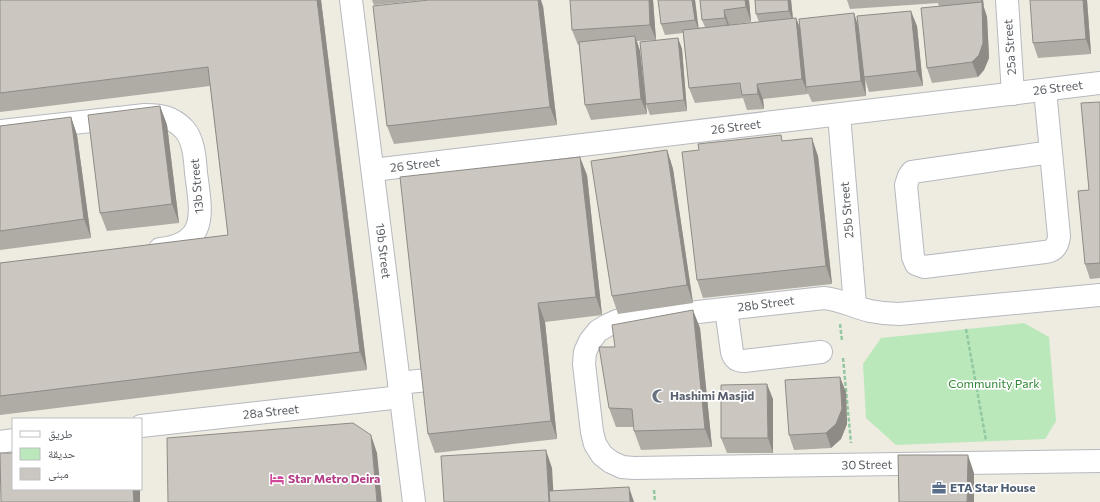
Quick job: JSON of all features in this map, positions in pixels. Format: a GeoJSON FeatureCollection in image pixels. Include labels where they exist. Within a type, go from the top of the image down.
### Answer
{"type":"FeatureCollection","features":[{"type":"Feature","properties":{"kind":"street","name":"19b Street"},"geometry":{"type":"LineString","coordinates":[[351,0],[414,502]]}},
{"type":"Feature","properties":{"kind":"street","name":"25a Street"},"geometry":{"type":"LineString","coordinates":[[1007,0],[1013,94]]}},
{"type":"Feature","properties":{"kind":"street","name":"26 Street"},"geometry":{"type":"LineString","coordinates":[[372,170],[1100,83]]}},
{"type":"Feature","properties":{"kind":"street"},"geometry":{"type":"LineString","coordinates":[[1045,90],[1051,152],[1059,236],[1056,248],[1045,252],[924,267],[916,264],[913,257],[906,185],[912,172],[1051,152]]}},
{"type":"Feature","properties":{"kind":"street","name":"13b Street"},"geometry":{"type":"LineString","coordinates":[[0,131],[146,115],[160,115],[174,121],[185,131],[192,144],[201,210],[200,222],[195,233],[176,247],[140,252]]}},
{"type":"Feature","properties":{"kind":"street","name":"25b Street"},"geometry":{"type":"LineString","coordinates":[[839,115],[846,303]]}},
{"type":"Feature","properties":{"kind":"street","name":"28b Street"},"geometry":{"type":"LineString","coordinates":[[634,468],[622,467],[611,462],[602,454],[595,444],[592,432],[584,364],[585,352],[590,341],[598,331],[617,321],[824,298],[846,303],[869,311],[884,314],[899,314],[1100,295]]}},
{"type":"Feature","properties":{"kind":"street"},"geometry":{"type":"LineString","coordinates":[[726,309],[732,352],[736,359],[744,361],[821,352]]}},
{"type":"Feature","properties":{"kind":"street","name":"28a Street"},"geometry":{"type":"LineString","coordinates":[[142,426],[400,390],[427,380]]}},
{"type":"Feature","properties":{"kind":"street"},"geometry":{"type":"LineString","coordinates":[[0,442],[12,440]]}},
{"type":"Feature","properties":{"kind":"street","name":"30 Street"},"geometry":{"type":"LineString","coordinates":[[634,468],[1100,460]]}},
{"type":"Feature","properties":{"kind":"path"},"geometry":{"type":"LineString","coordinates":[[842,347],[846,303]]}},
{"type":"Feature","properties":{"kind":"path"},"geometry":{"type":"LineString","coordinates":[[962,308],[990,462]]}},
{"type":"Feature","properties":{"kind":"path"},"geometry":{"type":"LineString","coordinates":[[843,355],[853,465]]}},
{"type":"Feature","properties":{"kind":"green space","name":"Community Park"},"geometry":{"type":"Polygon","coordinates":[[[1024,323],[1049,337],[1056,421],[1045,439],[896,445],[866,418],[863,364],[881,338],[1024,323]]]}},
{"type":"Feature","properties":{"kind":"building"},"geometry":{"type":"Polygon","coordinates":[[[0,0],[317,0],[360,352],[0,396],[0,263],[228,235],[208,67],[0,93],[0,0]]]}},
{"type":"Feature","properties":{"kind":"building"},"geometry":{"type":"Polygon","coordinates":[[[429,0],[538,0],[550,107],[387,126],[373,6],[429,0]]]}},
{"type":"Feature","properties":{"kind":"building"},"geometry":{"type":"Polygon","coordinates":[[[570,0],[649,0],[650,25],[572,30],[570,0]]]}},
{"type":"Feature","properties":{"kind":"building"},"geometry":{"type":"Polygon","coordinates":[[[658,0],[692,0],[695,20],[661,24],[658,0]]]}},
{"type":"Feature","properties":{"kind":"building"},"geometry":{"type":"Polygon","coordinates":[[[700,0],[745,0],[746,7],[724,10],[725,18],[702,20],[700,0]]]}},
{"type":"Feature","properties":{"kind":"building"},"geometry":{"type":"Polygon","coordinates":[[[755,0],[788,0],[789,11],[756,14],[755,0]]]}},
{"type":"Feature","properties":{"kind":"building"},"geometry":{"type":"Polygon","coordinates":[[[1030,0],[1083,0],[1086,39],[1033,43],[1030,0]]]}},
{"type":"Feature","properties":{"kind":"building"},"geometry":{"type":"Polygon","coordinates":[[[982,2],[983,43],[979,55],[972,62],[927,68],[921,8],[982,2]]]}},
{"type":"Feature","properties":{"kind":"building"},"geometry":{"type":"Polygon","coordinates":[[[911,11],[917,71],[864,77],[857,16],[911,11]]]}},
{"type":"Feature","properties":{"kind":"building"},"geometry":{"type":"Polygon","coordinates":[[[854,13],[861,81],[806,87],[799,19],[854,13]]]}},
{"type":"Feature","properties":{"kind":"building"},"geometry":{"type":"Polygon","coordinates":[[[796,18],[802,79],[757,84],[758,94],[742,95],[740,83],[689,88],[683,30],[796,18]]]}},
{"type":"Feature","properties":{"kind":"building"},"geometry":{"type":"Polygon","coordinates":[[[635,36],[641,99],[585,105],[579,42],[635,36]]]}},
{"type":"Feature","properties":{"kind":"building"},"geometry":{"type":"Polygon","coordinates":[[[678,38],[684,100],[646,104],[640,42],[678,38]]]}},
{"type":"Feature","properties":{"kind":"building"},"geometry":{"type":"Polygon","coordinates":[[[1100,102],[1100,263],[1085,264],[1078,191],[1089,190],[1081,103],[1100,102]]]}},
{"type":"Feature","properties":{"kind":"building"},"geometry":{"type":"Polygon","coordinates":[[[160,106],[172,204],[100,213],[88,115],[160,106]]]}},
{"type":"Feature","properties":{"kind":"building"},"geometry":{"type":"Polygon","coordinates":[[[71,117],[84,219],[0,231],[0,126],[71,117]]]}},
{"type":"Feature","properties":{"kind":"building"},"geometry":{"type":"Polygon","coordinates":[[[781,135],[782,141],[812,138],[826,266],[697,280],[682,152],[699,150],[698,144],[781,135]]]}},
{"type":"Feature","properties":{"kind":"building"},"geometry":{"type":"Polygon","coordinates":[[[667,150],[687,285],[612,296],[591,161],[667,150]]]}},
{"type":"Feature","properties":{"kind":"building"},"geometry":{"type":"Polygon","coordinates":[[[580,157],[596,297],[538,303],[551,421],[428,434],[400,177],[580,157]]]}},
{"type":"Feature","properties":{"kind":"building","name":"Hashimi Masjid"},"geometry":{"type":"Polygon","coordinates":[[[693,310],[705,429],[634,431],[632,409],[609,408],[599,347],[615,347],[612,325],[693,310]]]}},
{"type":"Feature","properties":{"kind":"building"},"geometry":{"type":"Polygon","coordinates":[[[840,377],[842,409],[836,424],[826,433],[789,435],[785,380],[840,377]]]}},
{"type":"Feature","properties":{"kind":"building"},"geometry":{"type":"Polygon","coordinates":[[[767,384],[768,438],[721,438],[721,385],[767,384]]]}},
{"type":"Feature","properties":{"kind":"building","name":"Star Metro Deira"},"geometry":{"type":"Polygon","coordinates":[[[353,423],[371,435],[377,502],[168,502],[167,438],[353,423]]]}},
{"type":"Feature","properties":{"kind":"building"},"geometry":{"type":"Polygon","coordinates":[[[546,450],[549,502],[444,502],[441,456],[546,450]]]}},
{"type":"Feature","properties":{"kind":"building"},"geometry":{"type":"Polygon","coordinates":[[[0,453],[12,453],[12,490],[133,490],[134,502],[1,502],[0,453]]]}},
{"type":"Feature","properties":{"kind":"building"},"geometry":{"type":"Polygon","coordinates":[[[898,455],[968,455],[967,502],[899,502],[898,455]]]}},
{"type":"Feature","properties":{"kind":"building"},"geometry":{"type":"Polygon","coordinates":[[[629,487],[630,502],[550,502],[549,491],[629,487]]]}},
{"type":"Feature","properties":{"kind":"place","name":"Hashimi Masjid"},"geometry":{"type":"Point","coordinates":[659,396]}},
{"type":"Feature","properties":{"kind":"place","name":"Star Metro Deira"},"geometry":{"type":"Point","coordinates":[277,479]}},
{"type":"Feature","properties":{"kind":"place","name":"ETA Star House"},"geometry":{"type":"Point","coordinates":[939,488]}}]}
